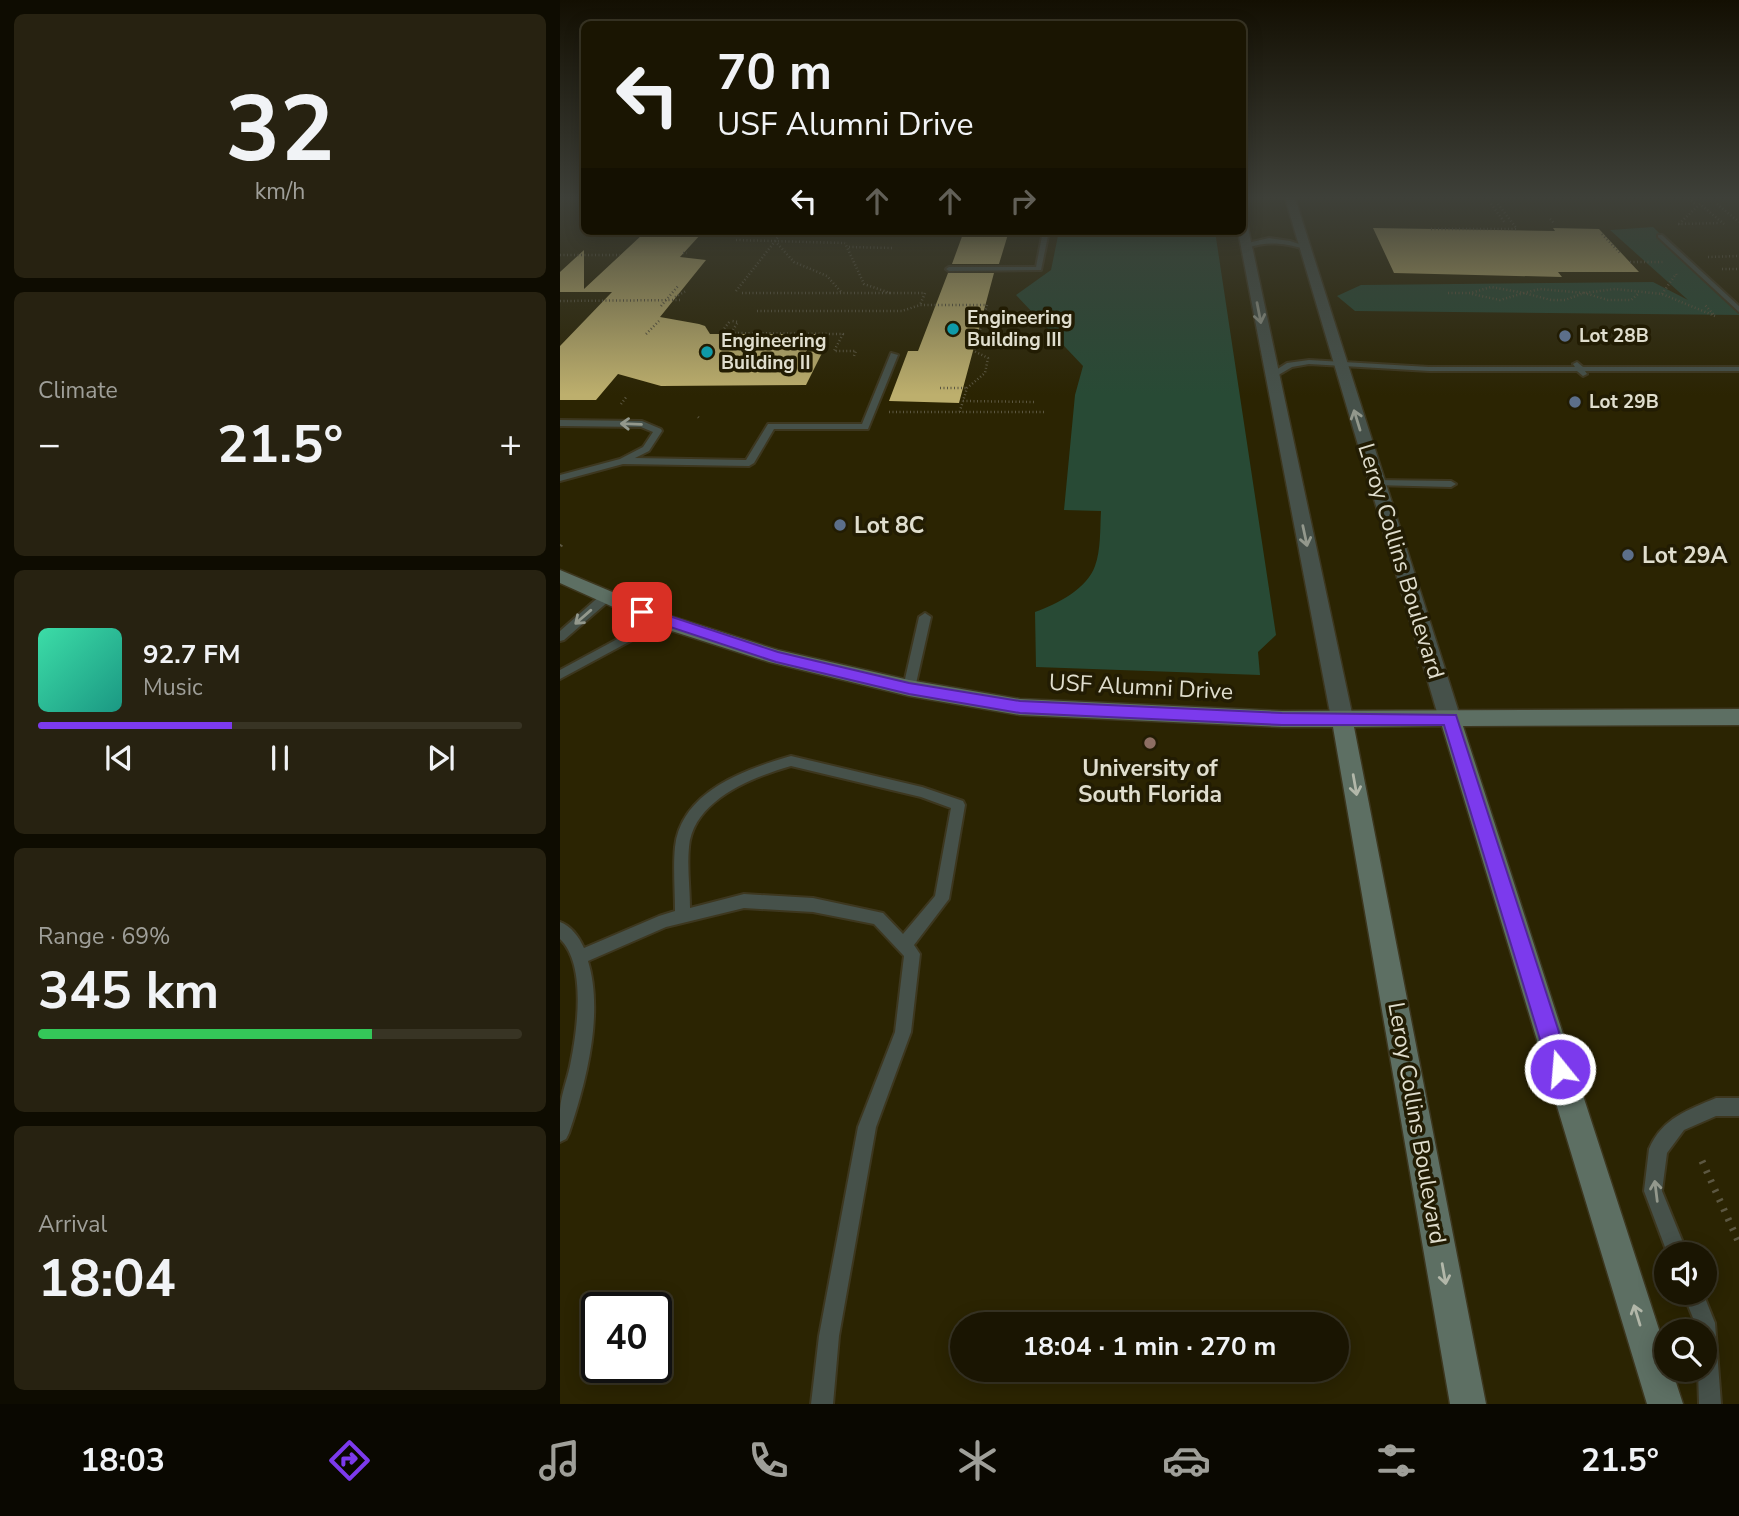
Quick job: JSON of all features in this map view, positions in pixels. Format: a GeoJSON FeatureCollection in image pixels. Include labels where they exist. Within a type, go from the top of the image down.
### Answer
{"type":"FeatureCollection","features":[{"type":"Feature","properties":{"kind":"street","name":"Leroy Collins Boulevard"},"geometry":{"type":"LineString","coordinates":[[1250,264],[1342,718],[1468,1404]]}},
{"type":"Feature","properties":{"kind":"street","name":"Leroy Collins Boulevard"},"geometry":{"type":"LineString","coordinates":[[1310,264],[1665,1404]]}},
{"type":"Feature","properties":{"kind":"street","name":"USF Alumni Drive"},"geometry":{"type":"LineString","coordinates":[[560,576],[660,620],[776,657],[909,688],[1020,707],[1186,716],[1342,718],[1739,716]]}},
{"type":"Feature","properties":{"kind":"lane"},"geometry":{"type":"LineString","coordinates":[[949,269],[1039,269],[1040,264]]}},
{"type":"Feature","properties":{"kind":"lane"},"geometry":{"type":"LineString","coordinates":[[1689,264],[1739,310]]}},
{"type":"Feature","properties":{"kind":"lane"},"geometry":{"type":"LineString","coordinates":[[623,461],[749,463],[771,426],[865,427],[894,355]]}},
{"type":"Feature","properties":{"kind":"lane"},"geometry":{"type":"LineString","coordinates":[[1272,375],[1290,365],[1339,363],[1429,369],[1739,369]]}},
{"type":"Feature","properties":{"kind":"lane"},"geometry":{"type":"LineString","coordinates":[[560,423],[642,424],[659,431],[657,439],[646,449],[623,461],[560,478]]}},
{"type":"Feature","properties":{"kind":"lane"},"geometry":{"type":"LineString","coordinates":[[1377,483],[1451,484]]}},
{"type":"Feature","properties":{"kind":"lane"},"geometry":{"type":"LineString","coordinates":[[560,637],[606,597]]}},
{"type":"Feature","properties":{"kind":"lane"},"geometry":{"type":"LineString","coordinates":[[909,688],[925,617]]}},
{"type":"Feature","properties":{"kind":"lane"},"geometry":{"type":"LineString","coordinates":[[560,675],[660,620]]}},
{"type":"Feature","properties":{"kind":"lane"},"geometry":{"type":"LineString","coordinates":[[683,916],[682,845],[690,821],[713,795],[757,771],[791,761],[922,792],[958,805],[942,900],[904,946]]}},
{"type":"Feature","properties":{"kind":"lane"},"geometry":{"type":"LineString","coordinates":[[579,957],[664,922],[744,901],[813,905],[878,918],[912,954],[903,1032],[867,1127],[828,1336],[822,1404]]}},
{"type":"Feature","properties":{"kind":"lane"},"geometry":{"type":"LineString","coordinates":[[560,929],[575,943],[585,986],[582,1054],[560,1133]]}},
{"type":"Feature","properties":{"kind":"lane"},"geometry":{"type":"LineString","coordinates":[[1673,1242],[1653,1191],[1658,1149],[1678,1124],[1716,1107],[1739,1107]]}},
{"type":"Feature","properties":{"kind":"lane"},"geometry":{"type":"LineString","coordinates":[[1698,1305],[1705,1323],[1710,1404]]}},
{"type":"Feature","properties":{"kind":"path"},"geometry":{"type":"LineString","coordinates":[[736,291],[757,264]]}},
{"type":"Feature","properties":{"kind":"path"},"geometry":{"type":"LineString","coordinates":[[799,264],[836,281],[842,293]]}},
{"type":"Feature","properties":{"kind":"path"},"geometry":{"type":"LineString","coordinates":[[857,264],[864,284],[890,293]]}},
{"type":"Feature","properties":{"kind":"path"},"geometry":{"type":"LineString","coordinates":[[1662,294],[1676,274],[1684,283]]}},
{"type":"Feature","properties":{"kind":"path"},"geometry":{"type":"LineString","coordinates":[[661,306],[678,286]]}},
{"type":"Feature","properties":{"kind":"path"},"geometry":{"type":"LineString","coordinates":[[1471,293],[1491,287],[1550,300],[1565,300],[1584,293],[1615,289],[1662,294],[1715,316],[1701,301]]}},
{"type":"Feature","properties":{"kind":"path"},"geometry":{"type":"LineString","coordinates":[[1448,293],[1471,293],[1500,300],[1539,289],[1559,289],[1608,300],[1631,300],[1638,293]]}},
{"type":"Feature","properties":{"kind":"path"},"geometry":{"type":"LineString","coordinates":[[560,301],[679,301],[686,291],[675,297],[679,291],[673,291]]}},
{"type":"Feature","properties":{"kind":"path"},"geometry":{"type":"LineString","coordinates":[[741,293],[925,293],[920,305]]}},
{"type":"Feature","properties":{"kind":"path"},"geometry":{"type":"LineString","coordinates":[[757,311],[902,311],[920,305],[987,305],[974,351],[988,358],[985,373],[967,388],[959,413]]}},
{"type":"Feature","properties":{"kind":"path"},"geometry":{"type":"LineString","coordinates":[[646,334],[659,321]]}},
{"type":"Feature","properties":{"kind":"path"},"geometry":{"type":"LineString","coordinates":[[720,334],[731,321],[738,322],[731,334],[843,334],[834,351],[856,351],[854,356]]}},
{"type":"Feature","properties":{"kind":"path"},"geometry":{"type":"LineString","coordinates":[[940,388],[967,388]]}},
{"type":"Feature","properties":{"kind":"path"},"geometry":{"type":"LineString","coordinates":[[622,402],[627,396]]}},
{"type":"Feature","properties":{"kind":"path"},"geometry":{"type":"LineString","coordinates":[[963,401],[1035,402]]}},
{"type":"Feature","properties":{"kind":"path"},"geometry":{"type":"LineString","coordinates":[[1013,412],[1015,402]]}},
{"type":"Feature","properties":{"kind":"path"},"geometry":{"type":"LineString","coordinates":[[883,412],[1045,412]]}},
{"type":"Feature","properties":{"kind":"path"},"geometry":{"type":"LineString","coordinates":[[560,546],[563,541]]}},
{"type":"Feature","properties":{"kind":"path"},"geometry":{"type":"LineString","coordinates":[[1702,1161],[1739,1243]]}},
{"type":"Feature","properties":{"kind":"shaded area","name":"University of South Florida"},"geometry":{"type":"Polygon","coordinates":[[[560,264],[1739,264],[1739,1404],[560,1404],[560,264]]]}},
{"type":"Feature","properties":{"kind":"green space"},"geometry":{"type":"Polygon","coordinates":[[[1052,264],[1220,264],[1276,635],[1258,652],[1260,675],[1036,667],[1035,612],[1062,600],[1085,582],[1095,566],[1100,539],[1101,511],[1064,510],[1075,395],[1083,366],[1016,295],[1051,270],[1052,264]]]}},
{"type":"Feature","properties":{"kind":"green space"},"geometry":{"type":"Polygon","coordinates":[[[1647,264],[1691,264],[1739,310],[1739,315],[1355,311],[1337,296],[1361,285],[1653,282],[1688,300],[1647,264]]]}},
{"type":"Feature","properties":{"kind":"building","name":"Engineering Building II"},"geometry":{"type":"Polygon","coordinates":[[[569,264],[584,264],[584,289],[611,264],[703,264],[660,317],[705,326],[710,334],[816,334],[806,352],[823,351],[806,385],[661,386],[618,374],[596,400],[560,400],[560,346],[612,292],[560,292],[560,272],[569,264]]]}},
{"type":"Feature","properties":{"kind":"building"},"geometry":{"type":"Polygon","coordinates":[[[1390,264],[1631,264],[1639,272],[1558,272],[1562,277],[1394,273],[1390,264]]]}},
{"type":"Feature","properties":{"kind":"building","name":"Engineering Building III"},"geometry":{"type":"Polygon","coordinates":[[[948,273],[994,273],[959,403],[889,401],[908,351],[918,351],[948,273]]]}},
{"type":"Feature","properties":{"kind":"place","name":"Engineering Building III"},"geometry":{"type":"Point","coordinates":[953,329]}},
{"type":"Feature","properties":{"kind":"place","name":"Lot 28B"},"geometry":{"type":"Point","coordinates":[1565,336]}},
{"type":"Feature","properties":{"kind":"place","name":"Engineering Building II"},"geometry":{"type":"Point","coordinates":[707,352]}},
{"type":"Feature","properties":{"kind":"place","name":"Lot 29B"},"geometry":{"type":"Point","coordinates":[1575,402]}},
{"type":"Feature","properties":{"kind":"place","name":"Lot 8C"},"geometry":{"type":"Point","coordinates":[840,525]}},
{"type":"Feature","properties":{"kind":"place","name":"Lot 29A"},"geometry":{"type":"Point","coordinates":[1628,555]}},
{"type":"Feature","properties":{"kind":"place","name":"University of South Florida"},"geometry":{"type":"Point","coordinates":[1150,743]}},
{"type":"Feature","properties":{"kind":"route"},"geometry":{"type":"LineString","coordinates":[[642,612],[776,657],[909,688],[1020,707],[1282,719],[1450,719],[1560,1069]]}}]}
